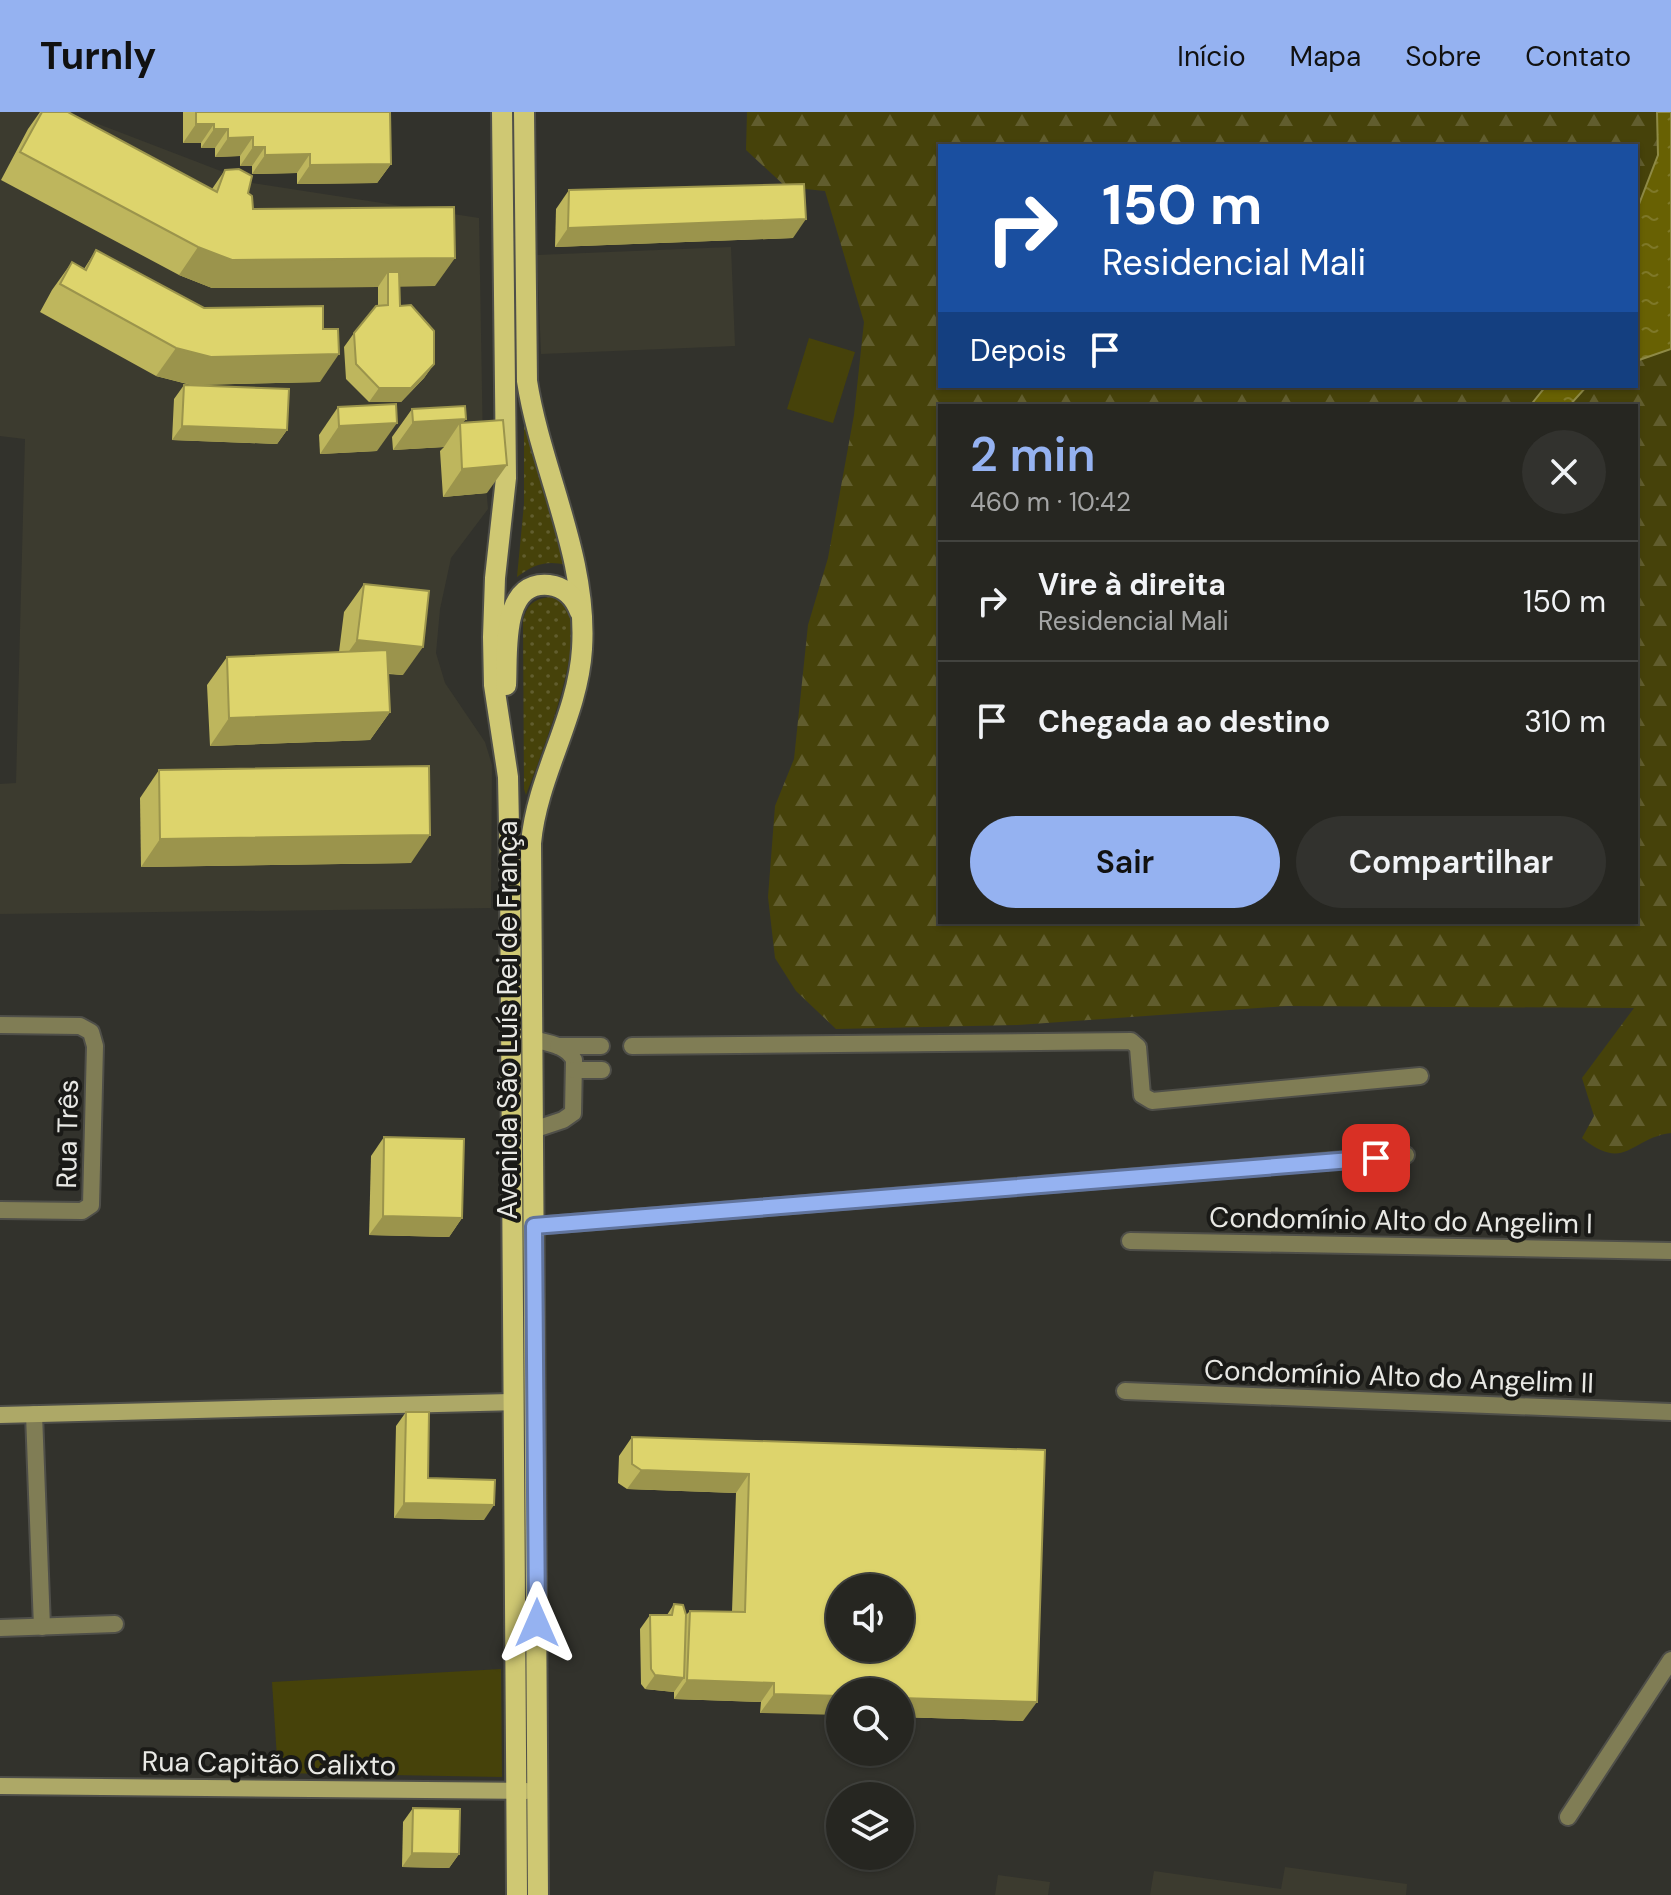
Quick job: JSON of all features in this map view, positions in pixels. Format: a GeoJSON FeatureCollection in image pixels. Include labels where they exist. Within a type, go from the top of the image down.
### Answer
{"type":"FeatureCollection","features":[{"type":"Feature","properties":{"kind":"main road","name":"Avenida São Luís Rei de França"},"geometry":{"type":"LineString","coordinates":[[502,112],[506,478],[495,578],[493,637],[494,685],[508,777],[515,1402],[527,1791],[538,1895]]}},
{"type":"Feature","properties":{"kind":"main road","name":"Avenida São Luís Rei de França"},"geometry":{"type":"LineString","coordinates":[[517,1895],[527,1791],[534,1226],[532,826],[542,784],[575,687],[582,652],[582,620],[574,559],[532,416],[527,381],[524,112]]}},
{"type":"Feature","properties":{"kind":"main road"},"geometry":{"type":"LineString","coordinates":[[503,741],[510,620],[516,601],[531,588],[543,585],[558,587],[572,597],[582,620]]}},
{"type":"Feature","properties":{"kind":"street","name":"Rua Três"},"geometry":{"type":"LineString","coordinates":[[0,1025],[80,1026],[91,1032],[95,1046],[91,1205],[82,1211],[0,1210]]}},
{"type":"Feature","properties":{"kind":"street"},"geometry":{"type":"LineString","coordinates":[[532,1039],[557,1046],[572,1055],[574,1070],[573,1113],[563,1120],[533,1130]]}},
{"type":"Feature","properties":{"kind":"street"},"geometry":{"type":"LineString","coordinates":[[632,1046],[1131,1041],[1138,1047],[1142,1095],[1152,1101],[1420,1076]]}},
{"type":"Feature","properties":{"kind":"street"},"geometry":{"type":"LineString","coordinates":[[557,1046],[601,1046]]}},
{"type":"Feature","properties":{"kind":"street"},"geometry":{"type":"LineString","coordinates":[[574,1070],[602,1070]]}},
{"type":"Feature","properties":{"kind":"street"},"geometry":{"type":"LineString","coordinates":[[534,1226],[1406,1155]]}},
{"type":"Feature","properties":{"kind":"street","name":"Condomínio Alto do Angelim I"},"geometry":{"type":"LineString","coordinates":[[1130,1241],[1671,1251]]}},
{"type":"Feature","properties":{"kind":"street","name":"Condomínio Alto do Angelim II"},"geometry":{"type":"LineString","coordinates":[[1125,1391],[1671,1412]]}},
{"type":"Feature","properties":{"kind":"street"},"geometry":{"type":"LineString","coordinates":[[0,1415],[515,1402]]}},
{"type":"Feature","properties":{"kind":"street"},"geometry":{"type":"LineString","coordinates":[[34,1414],[42,1627]]}},
{"type":"Feature","properties":{"kind":"street"},"geometry":{"type":"LineString","coordinates":[[0,1628],[115,1624]]}},
{"type":"Feature","properties":{"kind":"street"},"geometry":{"type":"LineString","coordinates":[[1568,1817],[1671,1660]]}},
{"type":"Feature","properties":{"kind":"street","name":"Rua Capitão Calixto"},"geometry":{"type":"LineString","coordinates":[[0,1786],[527,1791]]}},
{"type":"Feature","properties":{"kind":"shaded area"},"geometry":{"type":"Polygon","coordinates":[[[0,112],[67,112],[252,183],[479,218],[483,448],[488,509],[451,558],[440,609],[436,653],[445,683],[485,742],[492,765],[491,908],[0,914],[0,784],[16,783],[25,439],[0,436],[0,112]]]}},
{"type":"Feature","properties":{"kind":"shaded area"},"geometry":{"type":"Polygon","coordinates":[[[731,247],[735,346],[541,354],[537,255],[731,247]]]}},
{"type":"Feature","properties":{"kind":"shaded area"},"geometry":{"type":"Polygon","coordinates":[[[1285,1867],[1407,1884],[1406,1895],[1150,1895],[1154,1871],[1281,1889],[1285,1867]]]}},
{"type":"Feature","properties":{"kind":"shaded area"},"geometry":{"type":"Polygon","coordinates":[[[998,1875],[1050,1882],[1048,1895],[995,1895],[998,1875]]]}},
{"type":"Feature","properties":{"kind":"green space"},"geometry":{"type":"Polygon","coordinates":[[[747,112],[1671,112],[1671,1133],[1619,1153],[1609,1153],[1582,1138],[1594,1116],[1582,1078],[1634,1008],[1287,1006],[1018,1025],[836,1029],[796,991],[775,958],[768,897],[775,806],[794,759],[808,625],[828,558],[854,415],[864,322],[825,191],[786,187],[746,150],[747,112]]]}},
{"type":"Feature","properties":{"kind":"green space"},"geometry":{"type":"Polygon","coordinates":[[[809,338],[855,352],[833,423],[787,409],[809,338]]]}},
{"type":"Feature","properties":{"kind":"green space"},"geometry":{"type":"Polygon","coordinates":[[[524,415],[567,565],[540,564],[517,577],[524,504],[524,415]]]}},
{"type":"Feature","properties":{"kind":"green space"},"geometry":{"type":"Polygon","coordinates":[[[550,597],[561,602],[569,612],[572,630],[570,652],[558,704],[526,795],[523,621],[532,604],[550,597]]]}},
{"type":"Feature","properties":{"kind":"green space"},"geometry":{"type":"Polygon","coordinates":[[[501,1669],[502,1777],[278,1773],[272,1682],[501,1669]]]}},
{"type":"Feature","properties":{"kind":"water"},"geometry":{"type":"Polygon","coordinates":[[[1657,112],[1671,112],[1671,349],[1638,360],[1638,207],[1658,155],[1657,112]]]}},
{"type":"Feature","properties":{"kind":"water"},"geometry":{"type":"Polygon","coordinates":[[[1544,388],[1585,388],[1571,404],[1532,404],[1544,388]]]}},
{"type":"Feature","properties":{"kind":"building"},"geometry":{"type":"Polygon","coordinates":[[[42,112],[68,112],[217,192],[225,170],[239,169],[252,176],[248,193],[252,196],[253,209],[454,207],[455,258],[232,260],[198,247],[20,152],[42,112]]]}},
{"type":"Feature","properties":{"kind":"building"},"geometry":{"type":"Polygon","coordinates":[[[196,112],[390,112],[391,164],[310,165],[310,154],[265,155],[265,147],[253,147],[253,137],[228,138],[228,129],[214,129],[214,124],[196,124],[196,112]]]}},
{"type":"Feature","properties":{"kind":"building"},"geometry":{"type":"Polygon","coordinates":[[[804,184],[806,219],[568,228],[569,190],[804,184]]]}},
{"type":"Feature","properties":{"kind":"building"},"geometry":{"type":"Polygon","coordinates":[[[96,250],[204,308],[323,306],[323,329],[338,329],[339,354],[211,357],[176,348],[60,284],[72,262],[86,270],[96,250]]]}},
{"type":"Feature","properties":{"kind":"building"},"geometry":{"type":"Polygon","coordinates":[[[388,272],[399,272],[400,306],[411,305],[434,331],[434,364],[411,388],[379,388],[356,364],[354,333],[376,306],[388,305],[388,272]]]}},
{"type":"Feature","properties":{"kind":"building"},"geometry":{"type":"Polygon","coordinates":[[[184,385],[289,389],[287,430],[182,426],[184,385]]]}},
{"type":"Feature","properties":{"kind":"building"},"geometry":{"type":"Polygon","coordinates":[[[396,404],[397,423],[339,426],[338,407],[396,404]]]}},
{"type":"Feature","properties":{"kind":"building"},"geometry":{"type":"Polygon","coordinates":[[[465,406],[466,419],[413,422],[412,409],[465,406]]]}},
{"type":"Feature","properties":{"kind":"building"},"geometry":{"type":"Polygon","coordinates":[[[503,420],[507,465],[462,469],[460,423],[503,420]]]}},
{"type":"Feature","properties":{"kind":"building"},"geometry":{"type":"Polygon","coordinates":[[[364,584],[429,591],[423,647],[357,640],[364,584]]]}},
{"type":"Feature","properties":{"kind":"building"},"geometry":{"type":"Polygon","coordinates":[[[387,650],[390,712],[229,718],[227,657],[387,650]]]}},
{"type":"Feature","properties":{"kind":"building"},"geometry":{"type":"Polygon","coordinates":[[[429,766],[430,835],[160,839],[159,770],[429,766]]]}},
{"type":"Feature","properties":{"kind":"building"},"geometry":{"type":"Polygon","coordinates":[[[384,1137],[464,1139],[462,1218],[383,1216],[384,1137]]]}},
{"type":"Feature","properties":{"kind":"building"},"geometry":{"type":"Polygon","coordinates":[[[406,1412],[429,1412],[428,1478],[495,1480],[494,1505],[404,1503],[406,1412]]]}},
{"type":"Feature","properties":{"kind":"building"},"geometry":{"type":"Polygon","coordinates":[[[632,1437],[1045,1450],[1037,1702],[914,1698],[914,1678],[826,1678],[826,1696],[774,1694],[774,1683],[687,1680],[690,1611],[745,1612],[749,1474],[641,1470],[632,1464],[632,1437]]]}},
{"type":"Feature","properties":{"kind":"building"},"geometry":{"type":"Polygon","coordinates":[[[674,1604],[683,1605],[686,1615],[684,1678],[655,1675],[651,1669],[650,1615],[672,1615],[674,1604]]]}},
{"type":"Feature","properties":{"kind":"building"},"geometry":{"type":"Polygon","coordinates":[[[413,1808],[460,1809],[459,1854],[412,1853],[413,1808]]]}},
{"type":"Feature","properties":{"kind":"route"},"geometry":{"type":"LineString","coordinates":[[537,1623],[534,1226],[1376,1158]]}}]}
